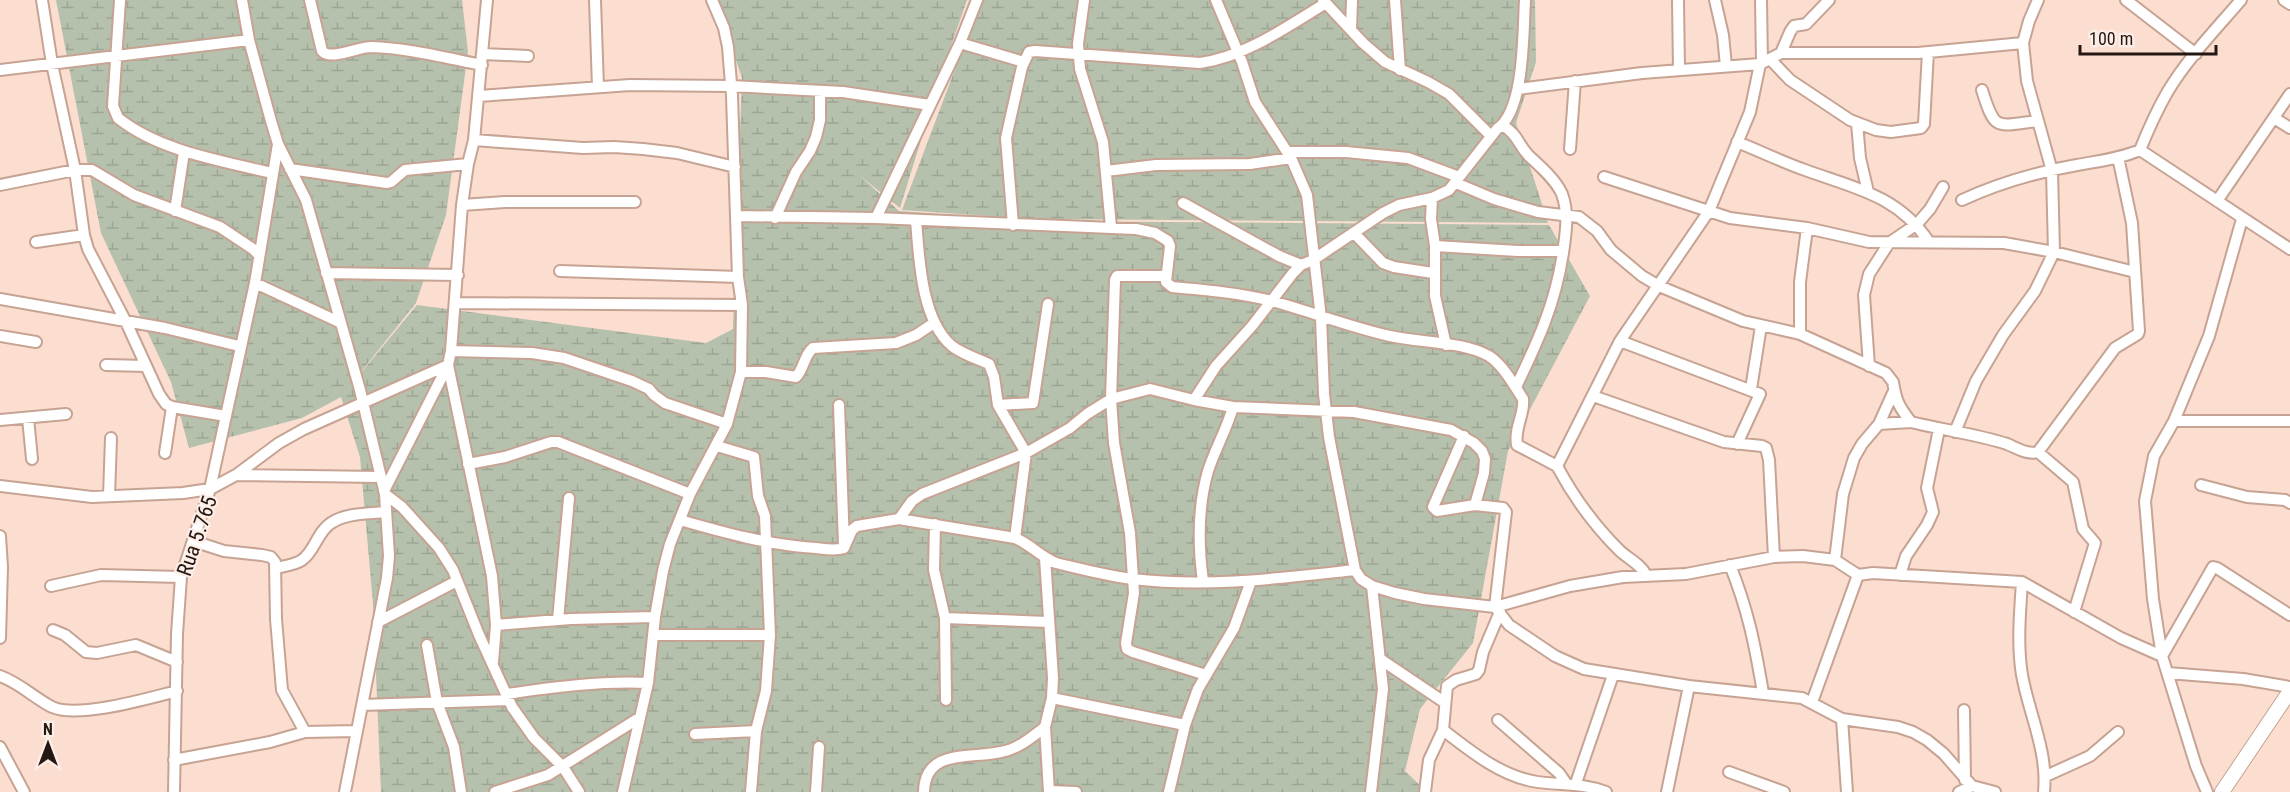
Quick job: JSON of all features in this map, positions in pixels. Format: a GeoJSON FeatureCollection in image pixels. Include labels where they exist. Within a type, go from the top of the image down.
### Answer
{"type":"FeatureCollection","features":[{"type":"Feature","properties":{"kind":"main road"},"geometry":{"type":"LineString","coordinates":[[2222,792],[2290,689]]}},
{"type":"Feature","properties":{"kind":"street"},"geometry":{"type":"LineString","coordinates":[[42,0],[88,249],[166,404],[226,416]]}},
{"type":"Feature","properties":{"kind":"street"},"geometry":{"type":"LineString","coordinates":[[120,0],[113,106],[118,118],[184,152],[272,173]]}},
{"type":"Feature","properties":{"kind":"street"},"geometry":{"type":"LineString","coordinates":[[242,0],[249,40],[278,144],[306,200],[339,322],[350,348],[384,493],[389,556],[345,792]]}},
{"type":"Feature","properties":{"kind":"street"},"geometry":{"type":"LineString","coordinates":[[310,0],[322,51],[326,55],[331,56],[358,48],[374,47],[483,59],[528,56]]}},
{"type":"Feature","properties":{"kind":"street"},"geometry":{"type":"LineString","coordinates":[[384,493],[448,364],[451,351],[462,205],[474,140],[488,0]]}},
{"type":"Feature","properties":{"kind":"street"},"geometry":{"type":"LineString","coordinates":[[596,0],[598,87]]}},
{"type":"Feature","properties":{"kind":"street"},"geometry":{"type":"LineString","coordinates":[[623,792],[648,684],[655,617],[670,544],[690,494],[727,424],[741,372],[742,305],[738,277],[728,47],[724,28],[712,0]]}},
{"type":"Feature","properties":{"kind":"street"},"geometry":{"type":"LineString","coordinates":[[876,218],[960,43],[976,0]]}},
{"type":"Feature","properties":{"kind":"street"},"geometry":{"type":"LineString","coordinates":[[1084,0],[1078,44],[1079,56],[1086,95],[1102,142],[1111,227]]}},
{"type":"Feature","properties":{"kind":"street"},"geometry":{"type":"LineString","coordinates":[[1216,0],[1254,102],[1289,155],[1307,195],[1321,318],[1330,448],[1355,570],[1361,579],[1372,586],[1424,599],[1497,610],[1570,586],[1646,575],[1686,574],[1774,557],[1803,556],[1835,560],[1857,575],[1873,573],[2022,582],[2121,638],[2162,656]]}},
{"type":"Feature","properties":{"kind":"street"},"geometry":{"type":"LineString","coordinates":[[1351,30],[1352,0]]}},
{"type":"Feature","properties":{"kind":"street"},"geometry":{"type":"LineString","coordinates":[[1395,0],[1400,70]]}},
{"type":"Feature","properties":{"kind":"street"},"geometry":{"type":"LineString","coordinates":[[1194,400],[1216,366],[1301,266],[1399,205],[1432,198],[1449,190],[1510,113],[1518,89],[1525,0]]}},
{"type":"Feature","properties":{"kind":"street"},"geometry":{"type":"LineString","coordinates":[[1678,0],[1679,70]]}},
{"type":"Feature","properties":{"kind":"street"},"geometry":{"type":"LineString","coordinates":[[1715,0],[1723,35],[1726,66]]}},
{"type":"Feature","properties":{"kind":"street"},"geometry":{"type":"LineString","coordinates":[[1557,466],[1620,341],[1709,211],[1750,112],[1764,62],[1761,0]]}},
{"type":"Feature","properties":{"kind":"street"},"geometry":{"type":"LineString","coordinates":[[1781,53],[1794,26],[1806,24],[1830,0]]}},
{"type":"Feature","properties":{"kind":"street"},"geometry":{"type":"LineString","coordinates":[[1955,432],[1976,381],[2003,335],[2035,291],[2054,252],[2052,171],[2027,81],[2023,43],[2038,0]]}},
{"type":"Feature","properties":{"kind":"street"},"geometry":{"type":"LineString","coordinates":[[2126,0],[2196,54]]}},
{"type":"Feature","properties":{"kind":"street"},"geometry":{"type":"LineString","coordinates":[[1962,200],[2006,181],[2074,165],[2118,158],[2140,150],[2155,114],[2169,89],[2241,0]]}},
{"type":"Feature","properties":{"kind":"street"},"geometry":{"type":"LineString","coordinates":[[2284,0],[2290,4]]}},
{"type":"Feature","properties":{"kind":"street"},"geometry":{"type":"LineString","coordinates":[[1013,225],[1006,138],[1024,62],[1029,52],[1200,63],[1215,61],[1271,36],[1325,1],[1385,62],[1449,94],[1491,136]]}},
{"type":"Feature","properties":{"kind":"street"},"geometry":{"type":"LineString","coordinates":[[0,70],[249,40]]}},
{"type":"Feature","properties":{"kind":"street"},"geometry":{"type":"LineString","coordinates":[[960,43],[1024,62]]}},
{"type":"Feature","properties":{"kind":"street"},"geometry":{"type":"LineString","coordinates":[[1518,89],[1764,62],[1781,53],[1929,52],[2023,43]]}},
{"type":"Feature","properties":{"kind":"street"},"geometry":{"type":"LineString","coordinates":[[1764,62],[1857,123],[1876,130],[1891,132],[1921,128],[1925,114],[1929,52]]}},
{"type":"Feature","properties":{"kind":"street"},"geometry":{"type":"LineString","coordinates":[[1570,149],[1575,81]]}},
{"type":"Feature","properties":{"kind":"street"},"geometry":{"type":"LineString","coordinates":[[479,96],[630,85],[731,86],[869,95],[930,105]]}},
{"type":"Feature","properties":{"kind":"street"},"geometry":{"type":"LineString","coordinates":[[1983,90],[1990,116],[1997,124],[2037,121]]}},
{"type":"Feature","properties":{"kind":"street"},"geometry":{"type":"LineString","coordinates":[[775,218],[819,129],[820,91]]}},
{"type":"Feature","properties":{"kind":"street"},"geometry":{"type":"LineString","coordinates":[[2217,201],[2290,94]]}},
{"type":"Feature","properties":{"kind":"street"},"geometry":{"type":"LineString","coordinates":[[2274,118],[2290,128]]}},
{"type":"Feature","properties":{"kind":"street"},"geometry":{"type":"LineString","coordinates":[[1857,123],[1860,158],[1868,192]]}},
{"type":"Feature","properties":{"kind":"street"},"geometry":{"type":"LineString","coordinates":[[1502,125],[1513,132],[1527,154],[1554,182],[1561,193],[1568,216],[1558,286],[1516,387]]}},
{"type":"Feature","properties":{"kind":"street"},"geometry":{"type":"LineString","coordinates":[[474,140],[583,148],[643,149],[677,153],[735,167]]}},
{"type":"Feature","properties":{"kind":"street"},"geometry":{"type":"LineString","coordinates":[[1737,142],[1803,170],[1868,192],[1917,224],[1929,242]]}},
{"type":"Feature","properties":{"kind":"street"},"geometry":{"type":"LineString","coordinates":[[0,486],[74,496],[183,493],[210,489],[239,346],[255,283],[278,144]]}},
{"type":"Feature","properties":{"kind":"street"},"geometry":{"type":"LineString","coordinates":[[2140,150],[2290,249]]}},
{"type":"Feature","properties":{"kind":"street"},"geometry":{"type":"LineString","coordinates":[[175,211],[184,152]]}},
{"type":"Feature","properties":{"kind":"street"},"geometry":{"type":"LineString","coordinates":[[1106,171],[1156,165],[1250,164],[1289,155],[1346,152],[1408,158],[1494,199],[1527,209],[1580,218],[1597,231],[1611,250],[1642,276],[1659,286],[1761,326],[1800,334],[1891,377],[1893,393],[1911,422]]}},
{"type":"Feature","properties":{"kind":"street"},"geometry":{"type":"LineString","coordinates":[[1879,424],[1911,422],[1990,439],[2024,451],[2038,452],[2115,348],[2138,334],[2132,223],[2118,158]]}},
{"type":"Feature","properties":{"kind":"street"},"geometry":{"type":"LineString","coordinates":[[290,168],[387,183],[405,170],[468,164]]}},
{"type":"Feature","properties":{"kind":"street"},"geometry":{"type":"LineString","coordinates":[[0,185],[75,170],[92,171],[134,195],[220,227],[247,244],[259,255]]}},
{"type":"Feature","properties":{"kind":"street"},"geometry":{"type":"LineString","coordinates":[[1604,177],[1730,218],[1808,228],[1869,242],[2004,243],[2054,252],[2135,272]]}},
{"type":"Feature","properties":{"kind":"street"},"geometry":{"type":"LineString","coordinates":[[1869,366],[1865,286],[1869,274],[1889,243],[1917,224],[1930,209],[1943,187]]}},
{"type":"Feature","properties":{"kind":"street"},"geometry":{"type":"LineString","coordinates":[[1432,198],[1431,219],[1435,246],[1433,273],[1438,316],[1446,345]]}},
{"type":"Feature","properties":{"kind":"street"},"geometry":{"type":"LineString","coordinates":[[462,205],[505,202],[635,202]]}},
{"type":"Feature","properties":{"kind":"street"},"geometry":{"type":"LineString","coordinates":[[1183,203],[1301,266]]}},
{"type":"Feature","properties":{"kind":"street"},"geometry":{"type":"LineString","coordinates":[[736,216],[876,218],[1136,229],[1165,238],[1170,246],[1166,276],[1168,285],[1172,287],[1230,292],[1272,302],[1352,328],[1478,351],[1497,362],[1523,399],[1524,405],[1515,434],[1517,445],[1557,466],[1564,480],[1619,551],[1644,570],[1646,575]]}},
{"type":"Feature","properties":{"kind":"street"},"geometry":{"type":"LineString","coordinates":[[2207,792],[2196,766],[2162,656],[2153,599],[2145,501],[2154,456],[2174,421],[2209,336],[2242,219]]}},
{"type":"Feature","properties":{"kind":"street"},"geometry":{"type":"LineString","coordinates":[[916,220],[920,261],[934,323],[952,346],[990,364],[998,405],[1026,453],[1015,538]]}},
{"type":"Feature","properties":{"kind":"street"},"geometry":{"type":"LineString","coordinates":[[1800,334],[1800,282],[1808,228]]}},
{"type":"Feature","properties":{"kind":"street"},"geometry":{"type":"LineString","coordinates":[[1354,234],[1383,262],[1394,267],[1433,273]]}},
{"type":"Feature","properties":{"kind":"street"},"geometry":{"type":"LineString","coordinates":[[36,242],[84,235]]}},
{"type":"Feature","properties":{"kind":"street"},"geometry":{"type":"LineString","coordinates":[[1435,246],[1563,251]]}},
{"type":"Feature","properties":{"kind":"street"},"geometry":{"type":"LineString","coordinates":[[560,271],[738,277]]}},
{"type":"Feature","properties":{"kind":"street"},"geometry":{"type":"LineString","coordinates":[[326,273],[458,275]]}},
{"type":"Feature","properties":{"kind":"street"},"geometry":{"type":"LineString","coordinates":[[1166,276],[1117,276],[1115,286],[1111,399],[1117,465],[1130,533],[1134,593],[1126,649],[1206,675]]}},
{"type":"Feature","properties":{"kind":"street"},"geometry":{"type":"LineString","coordinates":[[255,283],[339,322]]}},
{"type":"Feature","properties":{"kind":"street"},"geometry":{"type":"LineString","coordinates":[[0,299],[239,346]]}},
{"type":"Feature","properties":{"kind":"street"},"geometry":{"type":"LineString","coordinates":[[455,303],[742,305]]}},
{"type":"Feature","properties":{"kind":"street"},"geometry":{"type":"LineString","coordinates":[[998,405],[1033,403],[1048,304]]}},
{"type":"Feature","properties":{"kind":"street"},"geometry":{"type":"LineString","coordinates":[[741,372],[766,372],[796,377],[802,371],[809,350],[813,348],[896,343],[916,335],[934,323]]}},
{"type":"Feature","properties":{"kind":"street"},"geometry":{"type":"LineString","coordinates":[[1751,389],[1761,326]]}},
{"type":"Feature","properties":{"kind":"street"},"geometry":{"type":"LineString","coordinates":[[0,336],[36,342]]}},
{"type":"Feature","properties":{"kind":"street"},"geometry":{"type":"LineString","coordinates":[[1620,341],[1760,394],[1737,444]]}},
{"type":"Feature","properties":{"kind":"street"},"geometry":{"type":"LineString","coordinates":[[451,351],[532,353],[564,358],[632,381],[649,389],[665,403],[727,424]]}},
{"type":"Feature","properties":{"kind":"street"},"geometry":{"type":"LineString","coordinates":[[448,364],[492,576],[496,625],[493,662]]}},
{"type":"Feature","properties":{"kind":"street","name":"Rua 5.765"},"geometry":{"type":"LineString","coordinates":[[174,792],[181,577],[210,489],[236,475],[279,443],[304,429],[448,364]]}},
{"type":"Feature","properties":{"kind":"street"},"geometry":{"type":"LineString","coordinates":[[106,365],[146,366]]}},
{"type":"Feature","properties":{"kind":"street"},"geometry":{"type":"LineString","coordinates":[[899,519],[912,501],[922,494],[1026,453],[1070,428],[1111,399],[1150,389],[1233,407],[1354,412],[1451,430],[1464,436],[1482,451],[1485,459],[1484,473],[1475,505]]}},
{"type":"Feature","properties":{"kind":"street"},"geometry":{"type":"LineString","coordinates":[[1835,560],[1843,494],[1854,458],[1862,444],[1879,424],[1893,393]]}},
{"type":"Feature","properties":{"kind":"street"},"geometry":{"type":"LineString","coordinates":[[1593,396],[1724,442],[1762,446],[1768,453],[1774,557]]}},
{"type":"Feature","properties":{"kind":"street"},"geometry":{"type":"LineString","coordinates":[[839,405],[844,548]]}},
{"type":"Feature","properties":{"kind":"street"},"geometry":{"type":"LineString","coordinates":[[165,453],[172,407]]}},
{"type":"Feature","properties":{"kind":"street"},"geometry":{"type":"LineString","coordinates":[[1203,581],[1199,538],[1208,472],[1228,426],[1233,407]]}},
{"type":"Feature","properties":{"kind":"street"},"geometry":{"type":"LineString","coordinates":[[0,420],[66,414]]}},
{"type":"Feature","properties":{"kind":"street"},"geometry":{"type":"LineString","coordinates":[[28,418],[32,459]]}},
{"type":"Feature","properties":{"kind":"street"},"geometry":{"type":"LineString","coordinates":[[2174,421],[2290,421]]}},
{"type":"Feature","properties":{"kind":"street"},"geometry":{"type":"LineString","coordinates":[[1900,575],[1906,556],[1933,512],[1927,488],[1939,429]]}},
{"type":"Feature","properties":{"kind":"street"},"geometry":{"type":"LineString","coordinates":[[1425,792],[1429,760],[1443,730],[1444,702],[1449,683],[1472,676],[1479,670],[1497,610],[1506,512],[1503,508],[1475,505],[1437,511],[1432,507],[1464,436]]}},
{"type":"Feature","properties":{"kind":"street"},"geometry":{"type":"LineString","coordinates":[[109,496],[111,438]]}},
{"type":"Feature","properties":{"kind":"street"},"geometry":{"type":"LineString","coordinates":[[468,464],[505,457],[551,442],[558,442],[690,494]]}},
{"type":"Feature","properties":{"kind":"street"},"geometry":{"type":"LineString","coordinates":[[717,446],[754,457],[758,496],[765,516],[770,634],[766,691],[756,731],[751,792]]}},
{"type":"Feature","properties":{"kind":"street"},"geometry":{"type":"LineString","coordinates":[[2038,452],[2073,483],[2083,530],[2095,543],[2074,612]]}},
{"type":"Feature","properties":{"kind":"street"},"geometry":{"type":"LineString","coordinates":[[236,475],[380,477]]}},
{"type":"Feature","properties":{"kind":"street"},"geometry":{"type":"LineString","coordinates":[[2201,485],[2247,497],[2285,500],[2290,503]]}},
{"type":"Feature","properties":{"kind":"street"},"geometry":{"type":"LineString","coordinates":[[384,493],[402,507],[439,548],[457,581],[508,697],[534,738],[563,767],[579,792]]}},
{"type":"Feature","properties":{"kind":"street"},"geometry":{"type":"LineString","coordinates":[[558,620],[569,498]]}},
{"type":"Feature","properties":{"kind":"street"},"geometry":{"type":"LineString","coordinates":[[276,568],[300,562],[328,524],[352,515],[385,512]]}},
{"type":"Feature","properties":{"kind":"street"},"geometry":{"type":"LineString","coordinates":[[844,548],[852,530],[857,526],[899,519],[1015,538],[1045,558],[1132,579],[1251,581],[1355,570]]}},
{"type":"Feature","properties":{"kind":"street"},"geometry":{"type":"LineString","coordinates":[[680,520],[765,542],[796,547],[844,548]]}},
{"type":"Feature","properties":{"kind":"street"},"geometry":{"type":"LineString","coordinates":[[935,524],[934,570],[945,618],[946,700]]}},
{"type":"Feature","properties":{"kind":"street"},"geometry":{"type":"LineString","coordinates":[[0,536],[0,638]]}},
{"type":"Feature","properties":{"kind":"street"},"geometry":{"type":"LineString","coordinates":[[193,541],[224,551],[271,557],[276,568],[276,619],[282,690],[305,732]]}},
{"type":"Feature","properties":{"kind":"street"},"geometry":{"type":"LineString","coordinates":[[1045,558],[1053,678],[1052,698],[1045,726],[1049,791],[1077,792]]}},
{"type":"Feature","properties":{"kind":"street"},"geometry":{"type":"LineString","coordinates":[[1730,565],[1744,600],[1753,632],[1763,693]]}},
{"type":"Feature","properties":{"kind":"street"},"geometry":{"type":"LineString","coordinates":[[2162,656],[2213,567],[2290,615]]}},
{"type":"Feature","properties":{"kind":"street"},"geometry":{"type":"LineString","coordinates":[[51,586],[100,575],[181,577]]}},
{"type":"Feature","properties":{"kind":"street"},"geometry":{"type":"LineString","coordinates":[[1812,702],[1857,575]]}},
{"type":"Feature","properties":{"kind":"street"},"geometry":{"type":"LineString","coordinates":[[378,622],[457,581]]}},
{"type":"Feature","properties":{"kind":"street"},"geometry":{"type":"LineString","coordinates":[[1169,792],[1185,725],[1198,689],[1234,628],[1251,581]]}},
{"type":"Feature","properties":{"kind":"street"},"geometry":{"type":"LineString","coordinates":[[2022,582],[2020,663],[2028,704],[2041,743],[2046,776],[2044,792]]}},
{"type":"Feature","properties":{"kind":"street"},"geometry":{"type":"LineString","coordinates":[[1371,792],[1382,704],[1380,658],[1372,586]]}},
{"type":"Feature","properties":{"kind":"street"},"geometry":{"type":"LineString","coordinates":[[1497,610],[1509,625],[1555,656],[1584,669],[1689,686],[1802,698],[1842,719],[1898,727],[1913,732],[1944,754],[1969,783],[1995,792]]}},
{"type":"Feature","properties":{"kind":"street"},"geometry":{"type":"LineString","coordinates":[[496,625],[558,620],[655,617]]}},
{"type":"Feature","properties":{"kind":"street"},"geometry":{"type":"LineString","coordinates":[[945,618],[1048,622]]}},
{"type":"Feature","properties":{"kind":"street"},"geometry":{"type":"LineString","coordinates":[[53,630],[86,652],[97,653],[136,645],[177,662]]}},
{"type":"Feature","properties":{"kind":"street"},"geometry":{"type":"LineString","coordinates":[[654,634],[770,634]]}},
{"type":"Feature","properties":{"kind":"street"},"geometry":{"type":"LineString","coordinates":[[427,645],[437,702],[454,747],[461,792]]}},
{"type":"Feature","properties":{"kind":"street"},"geometry":{"type":"LineString","coordinates":[[1380,658],[1444,702]]}},
{"type":"Feature","properties":{"kind":"street"},"geometry":{"type":"LineString","coordinates":[[2168,673],[2243,679],[2290,689]]}},
{"type":"Feature","properties":{"kind":"street"},"geometry":{"type":"LineString","coordinates":[[1571,783],[1613,675]]}},
{"type":"Feature","properties":{"kind":"street"},"geometry":{"type":"LineString","coordinates":[[0,676],[18,684],[52,707],[63,711],[113,706],[177,691]]}},
{"type":"Feature","properties":{"kind":"street"},"geometry":{"type":"LineString","coordinates":[[362,705],[508,697],[584,685],[648,684]]}},
{"type":"Feature","properties":{"kind":"street"},"geometry":{"type":"LineString","coordinates":[[1667,792],[1689,686]]}},
{"type":"Feature","properties":{"kind":"street"},"geometry":{"type":"LineString","coordinates":[[1052,698],[1185,725]]}},
{"type":"Feature","properties":{"kind":"street"},"geometry":{"type":"LineString","coordinates":[[1960,792],[1969,783],[1964,710]]}},
{"type":"Feature","properties":{"kind":"street"},"geometry":{"type":"LineString","coordinates":[[495,792],[548,775],[639,718]]}},
{"type":"Feature","properties":{"kind":"street"},"geometry":{"type":"LineString","coordinates":[[1842,719],[1847,792]]}},
{"type":"Feature","properties":{"kind":"street"},"geometry":{"type":"LineString","coordinates":[[1498,720],[1571,783]]}},
{"type":"Feature","properties":{"kind":"street"},"geometry":{"type":"LineString","coordinates":[[924,792],[924,783],[935,764],[947,758],[1003,752],[1029,740],[1045,726]]}},
{"type":"Feature","properties":{"kind":"street"},"geometry":{"type":"LineString","coordinates":[[1443,730],[1493,766],[1516,776],[1531,780],[1571,783],[1606,792]]}},
{"type":"Feature","properties":{"kind":"street"},"geometry":{"type":"LineString","coordinates":[[174,760],[305,732],[356,731]]}},
{"type":"Feature","properties":{"kind":"street"},"geometry":{"type":"LineString","coordinates":[[695,734],[756,731]]}},
{"type":"Feature","properties":{"kind":"street"},"geometry":{"type":"LineString","coordinates":[[2046,776],[2090,756],[2118,732]]}},
{"type":"Feature","properties":{"kind":"street"},"geometry":{"type":"LineString","coordinates":[[0,747],[3,759],[24,792]]}},
{"type":"Feature","properties":{"kind":"street"},"geometry":{"type":"LineString","coordinates":[[816,792],[819,747]]}},
{"type":"Feature","properties":{"kind":"street"},"geometry":{"type":"LineString","coordinates":[[1729,772],[1785,792]]}},
{"type":"Feature","properties":{"kind":"green space"},"geometry":{"type":"Polygon","coordinates":[[[56,0],[462,0],[468,52],[446,215],[416,303],[345,392],[417,305],[706,343],[733,329],[742,78],[716,0],[967,0],[900,208],[859,175],[899,211],[1031,221],[1549,225],[1590,296],[1508,451],[1473,643],[1420,709],[1405,771],[1427,792],[381,792],[373,604],[360,457],[341,397],[302,418],[189,448],[171,382],[101,233],[56,0]]]}},
{"type":"Feature","properties":{"kind":"green space"},"geometry":{"type":"Polygon","coordinates":[[[981,0],[1535,0],[1536,62],[1516,123],[1548,223],[1031,219],[902,210],[981,0]]]}}]}
